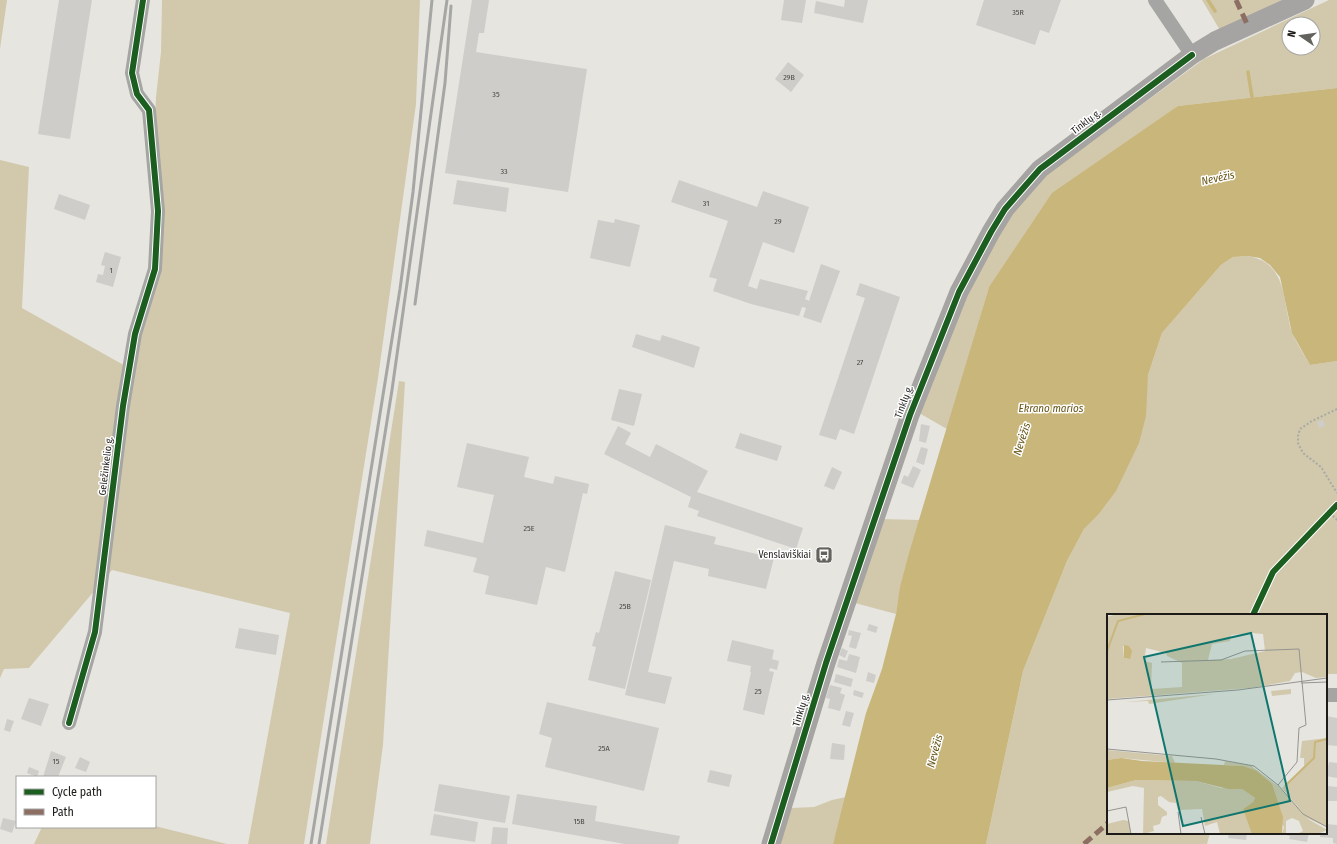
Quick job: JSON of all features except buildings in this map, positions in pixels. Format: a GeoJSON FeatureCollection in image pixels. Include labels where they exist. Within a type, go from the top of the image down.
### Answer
{"type":"FeatureCollection","features":[{"type":"Feature","properties":{"kind":"main road","name":"Tinklų g."},"geometry":{"type":"LineString","coordinates":[[771,844],[870,528],[935,349],[959,292],[990,232],[1005,209],[1040,169],[1192,55],[1215,41],[1305,0]]}},
{"type":"Feature","properties":{"kind":"street","name":"Geležinkelio g."},"geometry":{"type":"LineString","coordinates":[[69,723],[95,632],[123,406],[135,334],[155,269],[158,211],[149,110],[137,94],[132,73],[143,0]]}},
{"type":"Feature","properties":{"kind":"street"},"geometry":{"type":"LineString","coordinates":[[1155,0],[1192,55]]}},
{"type":"Feature","properties":{"kind":"path"},"geometry":{"type":"LineString","coordinates":[[1337,409],[1312,421],[1300,429],[1298,436],[1298,443],[1303,453],[1321,467],[1337,493]]}},
{"type":"Feature","properties":{"kind":"path"},"geometry":{"type":"LineString","coordinates":[[1330,513],[1337,520]]}},
{"type":"Feature","properties":{"kind":"shaded area"},"geometry":{"type":"Polygon","coordinates":[[[0,0],[7,0],[0,49],[0,0]]]}},
{"type":"Feature","properties":{"kind":"shaded area"},"geometry":{"type":"Polygon","coordinates":[[[162,0],[420,0],[416,104],[378,378],[304,844],[248,844],[290,613],[112,570],[29,668],[4,669],[0,678],[0,160],[29,167],[22,308],[129,368],[148,295],[156,97],[161,52],[162,0]]]}},
{"type":"Feature","properties":{"kind":"shaded area"},"geometry":{"type":"Polygon","coordinates":[[[1202,0],[1298,0],[1221,32],[1202,0]]]}},
{"type":"Feature","properties":{"kind":"shaded area"},"geometry":{"type":"Polygon","coordinates":[[[1329,0],[1337,0],[1337,88],[1178,106],[989,287],[947,429],[919,413],[965,298],[1011,215],[1046,175],[1204,59],[1281,23],[1281,56],[1321,56],[1321,16],[1295,16],[1329,0]]]}},
{"type":"Feature","properties":{"kind":"shaded area"},"geometry":{"type":"Polygon","coordinates":[[[1248,256],[1261,260],[1270,266],[1277,275],[1284,296],[1292,332],[1310,365],[1337,361],[1337,674],[1327,674],[1327,614],[1107,614],[1107,834],[1210,834],[1207,844],[986,844],[1023,671],[1067,561],[1084,529],[1098,515],[1146,393],[1148,375],[1162,333],[1221,265],[1233,257],[1248,256]]]}},
{"type":"Feature","properties":{"kind":"shaded area"},"geometry":{"type":"Polygon","coordinates":[[[399,381],[405,382],[383,745],[370,844],[326,844],[399,381]]]}},
{"type":"Feature","properties":{"kind":"shaded area"},"geometry":{"type":"Polygon","coordinates":[[[882,519],[920,520],[912,543],[900,590],[896,614],[855,603],[882,519]]]}},
{"type":"Feature","properties":{"kind":"shaded area"},"geometry":{"type":"Polygon","coordinates":[[[846,797],[833,844],[780,844],[791,808],[814,807],[832,800],[846,797]]]}},
{"type":"Feature","properties":{"kind":"shaded area"},"geometry":{"type":"Polygon","coordinates":[[[156,826],[227,844],[34,844],[42,828],[156,828],[156,826]]]}},
{"type":"Feature","properties":{"kind":"water","name":"Ekrano marios"},"geometry":{"type":"Polygon","coordinates":[[[1337,88],[1337,361],[1310,365],[1292,333],[1280,277],[1270,265],[1260,258],[1248,256],[1233,257],[1221,265],[1162,333],[1148,375],[1146,416],[1139,443],[1116,491],[1098,515],[1084,529],[1067,561],[1023,671],[986,844],[833,844],[866,713],[882,669],[909,553],[989,287],[1052,193],[1178,106],[1337,88]]]}},
{"type":"Feature","properties":{"kind":"waterway"},"geometry":{"type":"LineString","coordinates":[[1208,0],[1215,11]]}},
{"type":"Feature","properties":{"kind":"waterway"},"geometry":{"type":"LineString","coordinates":[[1248,72],[1252,97]]}},
{"type":"Feature","properties":{"kind":"railway"},"geometry":{"type":"LineString","coordinates":[[311,844],[400,289],[413,192],[432,0]]}},
{"type":"Feature","properties":{"kind":"railway"},"geometry":{"type":"LineString","coordinates":[[319,844],[392,390],[447,0]]}},
{"type":"Feature","properties":{"kind":"railway"},"geometry":{"type":"LineString","coordinates":[[415,304],[445,83],[451,6]]}},
{"type":"Feature","properties":{"kind":"marked path"},"geometry":{"type":"LineString","coordinates":[[1236,0],[1248,26]]}},
{"type":"Feature","properties":{"kind":"marked path"},"geometry":{"type":"LineString","coordinates":[[1084,844],[1107,824]]}},
{"type":"Feature","properties":{"kind":"cycle path"},"geometry":{"type":"LineString","coordinates":[[69,723],[95,632],[123,406],[135,334],[155,269],[158,211],[149,110],[137,94],[132,73],[143,0]]}},
{"type":"Feature","properties":{"kind":"cycle path"},"geometry":{"type":"LineString","coordinates":[[771,844],[826,663],[910,415],[959,292],[991,232],[1005,209],[1040,169],[1192,55]]}},
{"type":"Feature","properties":{"kind":"cycle path"},"geometry":{"type":"LineString","coordinates":[[1253,614],[1273,572],[1337,505]]}},
{"type":"Feature","properties":{"kind":"place","name":"Venslaviškiai"},"geometry":{"type":"Point","coordinates":[824,555]}},
{"type":"Feature","properties":{"kind":"water label","name":"Nevėžis"},"geometry":{"type":"Point","coordinates":[1218,178]}},
{"type":"Feature","properties":{"kind":"water label","name":"Nevėžis"},"geometry":{"type":"Point","coordinates":[1022,439]}},
{"type":"Feature","properties":{"kind":"water label","name":"Nevėžis"},"geometry":{"type":"Point","coordinates":[935,751]}}]}
